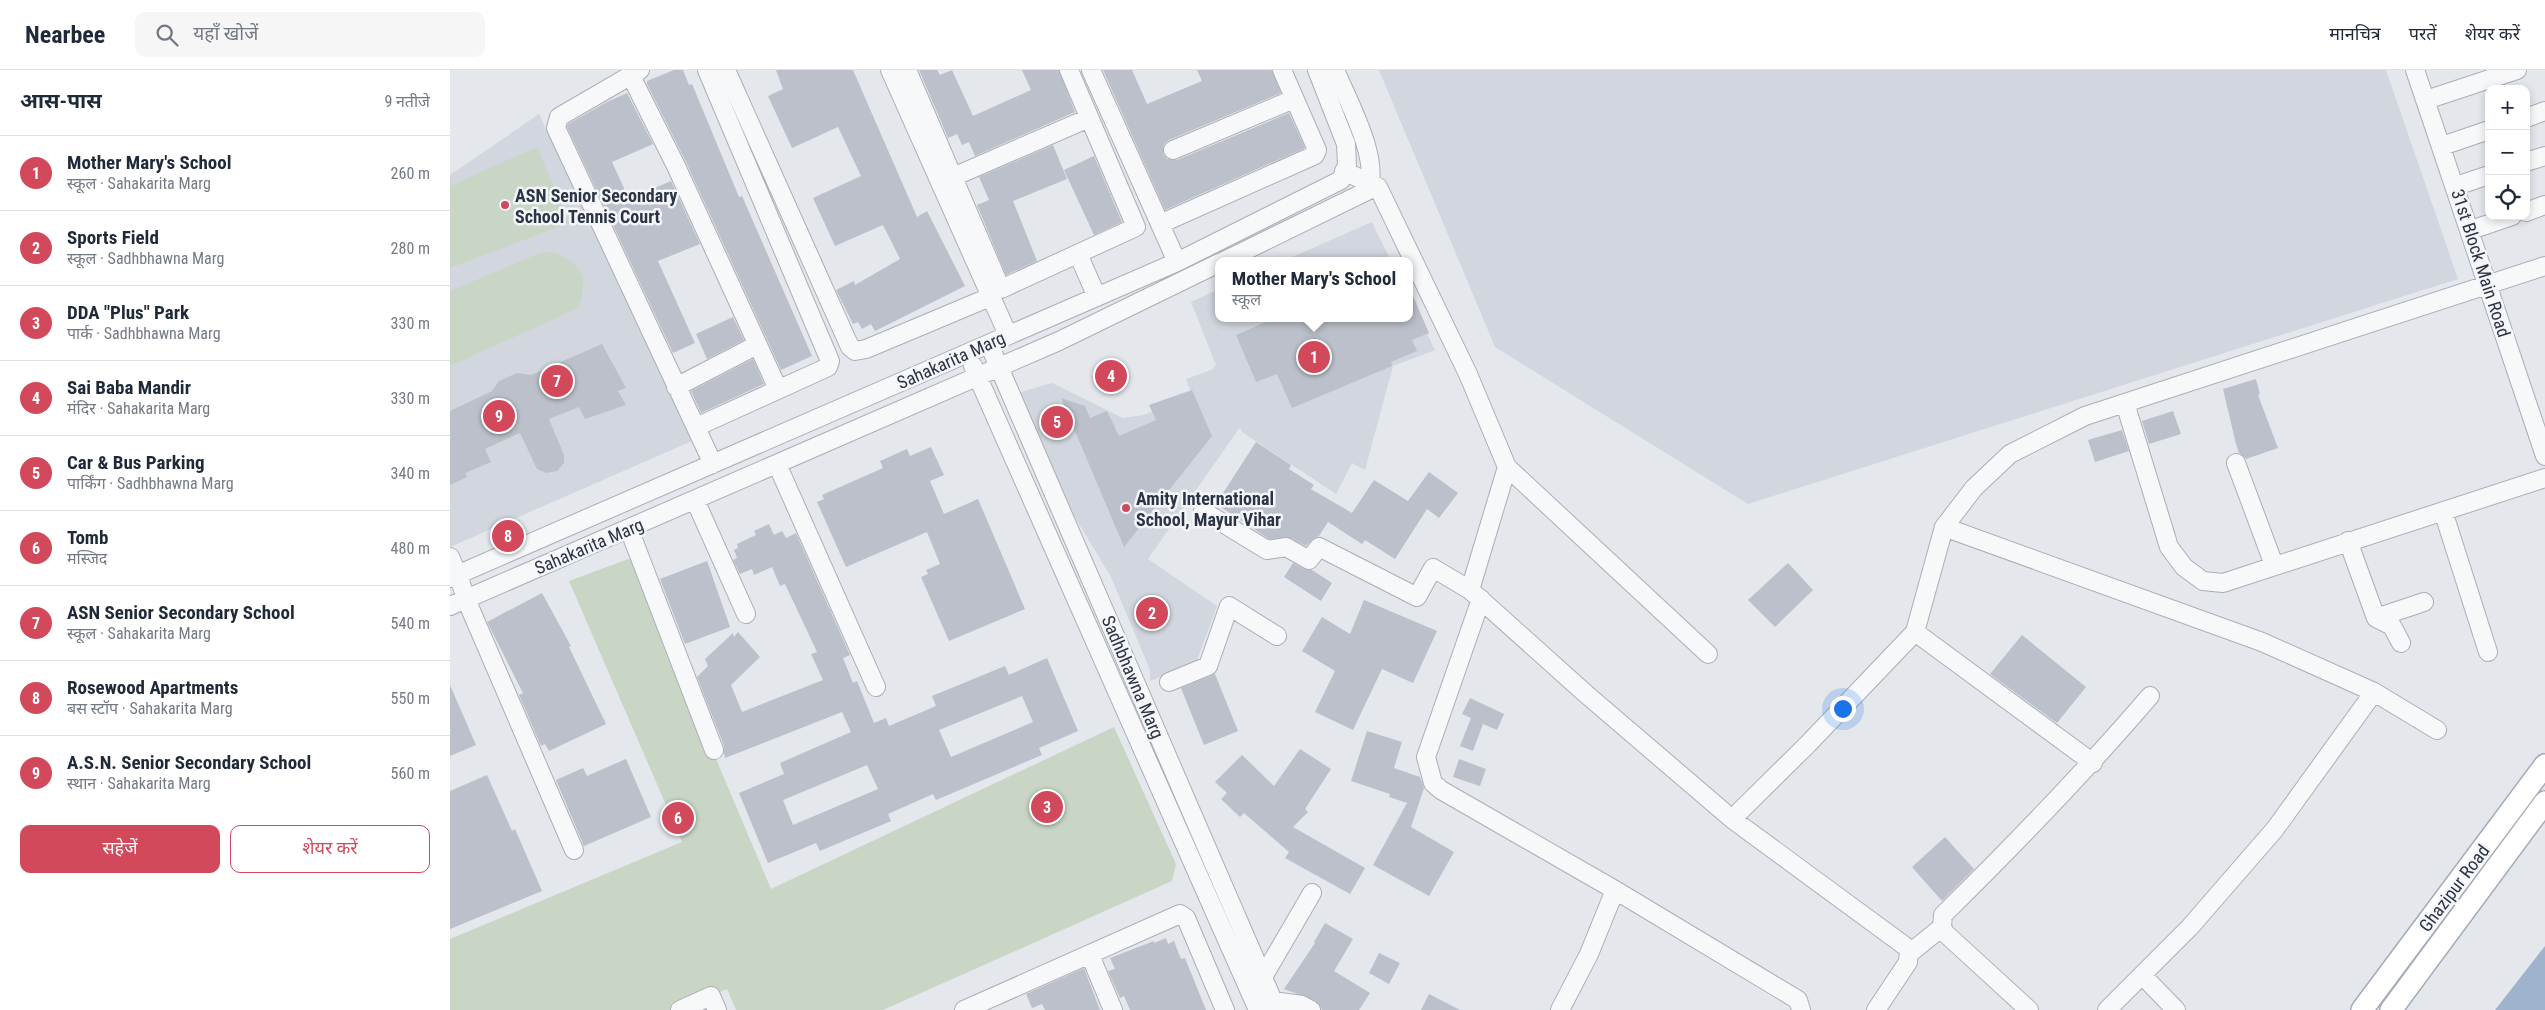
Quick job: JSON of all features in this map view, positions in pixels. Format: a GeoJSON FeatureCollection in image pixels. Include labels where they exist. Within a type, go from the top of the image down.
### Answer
{"type":"FeatureCollection","features":[{"type":"Feature","properties":{"kind":"main road","name":"Ghazipur Road"},"geometry":{"type":"LineString","coordinates":[[2362,1010],[2545,765]]}},
{"type":"Feature","properties":{"kind":"main road","name":"Ghazipur Road"},"geometry":{"type":"LineString","coordinates":[[2391,1010],[2545,802]]}},
{"type":"Feature","properties":{"kind":"street"},"geometry":{"type":"LineString","coordinates":[[696,427],[828,367],[830,361],[707,70]]}},
{"type":"Feature","properties":{"kind":"street"},"geometry":{"type":"LineString","coordinates":[[726,70],[850,347],[855,351],[866,349],[990,297]]}},
{"type":"Feature","properties":{"kind":"street"},"geometry":{"type":"LineString","coordinates":[[890,70],[1008,335]]}},
{"type":"Feature","properties":{"kind":"street"},"geometry":{"type":"LineString","coordinates":[[907,70],[1001,289],[1136,227],[1068,70]]}},
{"type":"Feature","properties":{"kind":"street"},"geometry":{"type":"LineString","coordinates":[[1091,70],[1177,262]]}},
{"type":"Feature","properties":{"kind":"street"},"geometry":{"type":"LineString","coordinates":[[1160,224],[1315,155],[1317,150],[1282,70]]}},
{"type":"Feature","properties":{"kind":"street"},"geometry":{"type":"LineString","coordinates":[[1317,70],[1346,144],[1347,166],[1344,171],[1371,175]]}},
{"type":"Feature","properties":{"kind":"street"},"geometry":{"type":"LineString","coordinates":[[1335,70],[1363,137],[1371,175],[1411,257]]}},
{"type":"Feature","properties":{"kind":"street","name":"31st Block Main Road"},"geometry":{"type":"LineString","coordinates":[[2415,70],[2471,230],[2545,456]]}},
{"type":"Feature","properties":{"kind":"street"},"geometry":{"type":"LineString","coordinates":[[2426,100],[2517,70]]}},
{"type":"Feature","properties":{"kind":"street"},"geometry":{"type":"LineString","coordinates":[[713,464],[556,128],[558,118],[635,73],[778,389]]}},
{"type":"Feature","properties":{"kind":"street"},"geometry":{"type":"LineString","coordinates":[[1173,150],[1294,99]]}},
{"type":"Feature","properties":{"kind":"street"},"geometry":{"type":"LineString","coordinates":[[2530,117],[2545,111]]}},
{"type":"Feature","properties":{"kind":"street"},"geometry":{"type":"LineString","coordinates":[[953,177],[1089,118]]}},
{"type":"Feature","properties":{"kind":"street"},"geometry":{"type":"LineString","coordinates":[[2442,146],[2485,131]]}},
{"type":"Feature","properties":{"kind":"street"},"geometry":{"type":"LineString","coordinates":[[2530,161],[2545,156]]}},
{"type":"Feature","properties":{"kind":"street","name":"Sahakarita Marg"},"geometry":{"type":"LineString","coordinates":[[454,576],[1177,262],[1341,180],[1344,171]]}},
{"type":"Feature","properties":{"kind":"street"},"geometry":{"type":"LineString","coordinates":[[1232,257],[1367,191],[1371,175]]}},
{"type":"Feature","properties":{"kind":"street"},"geometry":{"type":"LineString","coordinates":[[2456,186],[2486,175]]}},
{"type":"Feature","properties":{"kind":"street"},"geometry":{"type":"LineString","coordinates":[[2530,211],[2545,205]]}},
{"type":"Feature","properties":{"kind":"street"},"geometry":{"type":"LineString","coordinates":[[2471,230],[2500,220]]}},
{"type":"Feature","properties":{"kind":"street"},"geometry":{"type":"LineString","coordinates":[[1078,254],[1097,297]]}},
{"type":"Feature","properties":{"kind":"street"},"geometry":{"type":"LineString","coordinates":[[1413,260],[1468,374],[1507,467],[1642,596],[1708,654]]}},
{"type":"Feature","properties":{"kind":"street","name":"Sahakarita Marg"},"geometry":{"type":"LineString","coordinates":[[458,603],[1059,341],[1215,265]]}},
{"type":"Feature","properties":{"kind":"street"},"geometry":{"type":"LineString","coordinates":[[1732,819],[1808,744],[1915,632],[1944,528],[1974,488],[2010,454],[2086,416],[2545,266]]}},
{"type":"Feature","properties":{"kind":"street","name":"Sadhbhawna Marg"},"geometry":{"type":"LineString","coordinates":[[989,344],[1275,1006]]}},
{"type":"Feature","properties":{"kind":"street"},"geometry":{"type":"LineString","coordinates":[[676,387],[757,345]]}},
{"type":"Feature","properties":{"kind":"street","name":"Sadhbhawna Marg"},"geometry":{"type":"LineString","coordinates":[[967,353],[1258,1010]]}},
{"type":"Feature","properties":{"kind":"street"},"geometry":{"type":"LineString","coordinates":[[2125,403],[2169,547],[2184,567],[2203,581],[2223,583],[2545,478]]}},
{"type":"Feature","properties":{"kind":"street"},"geometry":{"type":"LineString","coordinates":[[2236,463],[2274,565]]}},
{"type":"Feature","properties":{"kind":"street"},"geometry":{"type":"LineString","coordinates":[[777,464],[876,687]]}},
{"type":"Feature","properties":{"kind":"street"},"geometry":{"type":"LineString","coordinates":[[1507,467],[1476,594],[1426,757],[1433,783],[1441,790],[1615,890],[1798,1000],[1800,1010]]}},
{"type":"Feature","properties":{"kind":"street"},"geometry":{"type":"LineString","coordinates":[[695,500],[746,614]]}},
{"type":"Feature","properties":{"kind":"street"},"geometry":{"type":"LineString","coordinates":[[1204,511],[1267,550],[1286,547],[1310,560],[1319,547],[1418,597],[1433,568],[1476,594],[1586,694],[1732,819],[1909,949],[1910,953]]}},
{"type":"Feature","properties":{"kind":"street"},"geometry":{"type":"LineString","coordinates":[[2443,511],[2488,652]]}},
{"type":"Feature","properties":{"kind":"street"},"geometry":{"type":"LineString","coordinates":[[1944,528],[2262,642],[2374,692],[2438,730]]}},
{"type":"Feature","properties":{"kind":"street"},"geometry":{"type":"LineString","coordinates":[[628,529],[714,750]]}},
{"type":"Feature","properties":{"kind":"street"},"geometry":{"type":"LineString","coordinates":[[2348,541],[2376,618],[2392,626],[2401,643]]}},
{"type":"Feature","properties":{"kind":"street"},"geometry":{"type":"LineString","coordinates":[[450,557],[458,603],[574,850]]}},
{"type":"Feature","properties":{"kind":"street"},"geometry":{"type":"LineString","coordinates":[[2376,618],[2424,602]]}},
{"type":"Feature","properties":{"kind":"street"},"geometry":{"type":"LineString","coordinates":[[1169,682],[1208,666],[1229,606],[1277,636]]}},
{"type":"Feature","properties":{"kind":"street"},"geometry":{"type":"LineString","coordinates":[[1915,632],[2093,763]]}},
{"type":"Feature","properties":{"kind":"street"},"geometry":{"type":"LineString","coordinates":[[2107,1010],[2190,927],[2275,829],[2374,692]]}},
{"type":"Feature","properties":{"kind":"street"},"geometry":{"type":"LineString","coordinates":[[2029,1010],[1945,933],[1942,927],[1943,915],[2028,832],[2093,763],[2150,696]]}},
{"type":"Feature","properties":{"kind":"street"},"geometry":{"type":"LineString","coordinates":[[1560,1010],[1589,954],[1615,890]]}},
{"type":"Feature","properties":{"kind":"street"},"geometry":{"type":"LineString","coordinates":[[1263,977],[1312,893]]}},
{"type":"Feature","properties":{"kind":"street"},"geometry":{"type":"LineString","coordinates":[[964,1010],[1180,914],[1186,918],[1225,1010]]}},
{"type":"Feature","properties":{"kind":"street"},"geometry":{"type":"LineString","coordinates":[[1876,1010],[1908,962],[1910,953],[1942,927]]}},
{"type":"Feature","properties":{"kind":"street"},"geometry":{"type":"LineString","coordinates":[[1090,955],[1113,1010]]}},
{"type":"Feature","properties":{"kind":"street"},"geometry":{"type":"LineString","coordinates":[[2142,975],[2176,1010]]}},
{"type":"Feature","properties":{"kind":"street"},"geometry":{"type":"LineString","coordinates":[[680,1010],[711,996],[717,1010]]}},
{"type":"Feature","properties":{"kind":"street"},"geometry":{"type":"LineString","coordinates":[[1275,1006],[1302,1005],[1311,1010]]}},
{"type":"Feature","properties":{"kind":"shaded area"},"geometry":{"type":"Polygon","coordinates":[[[1379,70],[2386,70],[2458,279],[1748,504],[1495,347],[1379,70]]]}},
{"type":"Feature","properties":{"kind":"shaded area"},"geometry":{"type":"Polygon","coordinates":[[[539,114],[692,441],[450,547],[450,175],[539,114]]]}},
{"type":"Feature","properties":{"kind":"shaded area"},"geometry":{"type":"Polygon","coordinates":[[[1372,222],[1389,257],[1292,257],[1372,222]]]}},
{"type":"Feature","properties":{"kind":"shaded area"},"geometry":{"type":"Polygon","coordinates":[[[1215,291],[1215,322],[1413,322],[1413,305],[1435,350],[1393,366],[1365,470],[1352,463],[1336,494],[1242,432],[1240,427],[1148,559],[1217,606],[1196,663],[1150,681],[1150,670],[1111,577],[1038,456],[1011,395],[1052,383],[1123,418],[1144,415],[1192,395],[1186,379],[1211,370],[1216,365],[1191,302],[1215,291]]]}},
{"type":"Feature","properties":{"kind":"green space","name":"ASN Senior Secondary School Tennis Court"},"geometry":{"type":"Polygon","coordinates":[[[537,147],[569,223],[450,268],[450,186],[537,147]]]}},
{"type":"Feature","properties":{"kind":"green space"},"geometry":{"type":"Polygon","coordinates":[[[555,252],[572,262],[581,274],[583,289],[578,308],[450,366],[450,291],[540,253],[555,252]]]}},
{"type":"Feature","properties":{"kind":"green space"},"geometry":{"type":"Polygon","coordinates":[[[631,558],[771,889],[1114,727],[1176,864],[1172,881],[883,1010],[736,1010],[727,989],[678,1010],[450,1010],[450,939],[682,842],[569,581],[631,558]]]}},
{"type":"Feature","properties":{"kind":"water"},"geometry":{"type":"Polygon","coordinates":[[[2545,946],[2545,1010],[2495,1010],[2545,946]]]}},
{"type":"Feature","properties":{"kind":"building"},"geometry":{"type":"Polygon","coordinates":[[[674,70],[683,70],[689,85],[692,84],[739,197],[742,196],[812,356],[781,370],[686,162],[647,84],[647,81],[674,70]]]}},
{"type":"Feature","properties":{"kind":"building"},"geometry":{"type":"Polygon","coordinates":[[[776,70],[853,70],[917,217],[927,211],[965,286],[875,331],[871,324],[862,329],[858,322],[853,324],[836,290],[854,281],[855,285],[900,259],[883,225],[835,246],[813,198],[861,176],[838,127],[792,148],[768,96],[783,89],[776,70]]]}},
{"type":"Feature","properties":{"kind":"building"},"geometry":{"type":"Polygon","coordinates":[[[919,70],[937,70],[940,75],[952,70],[973,116],[1031,90],[1022,70],[1059,70],[1075,112],[975,156],[969,142],[962,145],[957,134],[948,138],[919,70]]]}},
{"type":"Feature","properties":{"kind":"building"},"geometry":{"type":"Polygon","coordinates":[[[1103,70],[1132,70],[1147,104],[1202,81],[1197,70],[1272,70],[1281,93],[1169,140],[1164,144],[1163,154],[1167,159],[1177,160],[1289,113],[1305,148],[1165,210],[1103,70]]]}},
{"type":"Feature","properties":{"kind":"building"},"geometry":{"type":"Polygon","coordinates":[[[627,93],[653,144],[612,162],[629,199],[671,181],[700,244],[658,261],[695,343],[673,353],[567,127],[568,124],[627,93]]]}},
{"type":"Feature","properties":{"kind":"building"},"geometry":{"type":"Polygon","coordinates":[[[1053,145],[1067,179],[1013,201],[1037,261],[1006,275],[977,205],[989,200],[979,177],[1053,145]]]}},
{"type":"Feature","properties":{"kind":"building"},"geometry":{"type":"Polygon","coordinates":[[[1094,156],[1122,222],[1094,235],[1064,170],[1094,156]]]}},
{"type":"Feature","properties":{"kind":"building"},"geometry":{"type":"Polygon","coordinates":[[[1413,296],[1429,333],[1412,340],[1417,351],[1391,362],[1392,366],[1292,408],[1277,374],[1256,382],[1236,335],[1266,322],[1413,322],[1413,296]]]}},
{"type":"Feature","properties":{"kind":"building"},"geometry":{"type":"Polygon","coordinates":[[[733,317],[744,340],[707,359],[696,334],[733,317]]]}},
{"type":"Feature","properties":{"kind":"building"},"geometry":{"type":"Polygon","coordinates":[[[602,344],[626,388],[618,391],[626,405],[585,419],[579,407],[549,419],[564,455],[564,463],[557,471],[546,473],[537,469],[520,433],[485,449],[491,462],[465,473],[467,477],[450,485],[450,411],[492,391],[499,381],[517,373],[531,375],[602,344]]]}},
{"type":"Feature","properties":{"kind":"building"},"geometry":{"type":"Polygon","coordinates":[[[753,359],[764,384],[701,413],[691,391],[753,359]]]}},
{"type":"Feature","properties":{"kind":"building"},"geometry":{"type":"Polygon","coordinates":[[[2256,379],[2260,394],[2258,395],[2278,448],[2246,459],[2239,453],[2236,444],[2223,389],[2256,379]]]}},
{"type":"Feature","properties":{"kind":"building","name":"Amity International School, Mayur Vihar"},"geometry":{"type":"Polygon","coordinates":[[[1192,390],[1212,436],[1124,547],[1061,398],[1085,406],[1090,418],[1107,411],[1119,436],[1156,420],[1149,405],[1192,390]]]}},
{"type":"Feature","properties":{"kind":"building"},"geometry":{"type":"Polygon","coordinates":[[[2173,411],[2181,434],[2149,444],[2142,421],[2173,411]]]}},
{"type":"Feature","properties":{"kind":"building"},"geometry":{"type":"Polygon","coordinates":[[[2122,430],[2129,451],[2095,462],[2088,440],[2122,430]]]}},
{"type":"Feature","properties":{"kind":"building"},"geometry":{"type":"Polygon","coordinates":[[[1256,442],[1291,465],[1289,469],[1314,485],[1311,489],[1352,513],[1374,480],[1408,501],[1429,472],[1458,493],[1439,518],[1427,509],[1395,559],[1365,540],[1362,544],[1328,522],[1319,536],[1306,546],[1291,538],[1269,539],[1216,504],[1256,442]]]}},
{"type":"Feature","properties":{"kind":"building"},"geometry":{"type":"Polygon","coordinates":[[[931,447],[944,475],[930,481],[944,514],[978,499],[1025,609],[949,641],[921,577],[928,574],[926,570],[940,564],[927,532],[846,567],[817,502],[824,499],[822,495],[883,468],[880,461],[907,449],[910,456],[931,447]]]}},
{"type":"Feature","properties":{"kind":"building"},"geometry":{"type":"Polygon","coordinates":[[[769,524],[774,535],[782,531],[786,538],[796,533],[850,655],[843,658],[853,683],[857,681],[874,723],[886,718],[889,726],[936,706],[932,696],[1005,666],[1009,675],[1047,658],[1078,731],[1039,748],[1042,755],[936,800],[933,794],[888,814],[891,821],[820,851],[816,843],[768,863],[739,793],[784,774],[780,763],[851,732],[842,712],[725,758],[724,746],[697,677],[708,666],[705,659],[733,633],[734,637],[738,632],[760,657],[731,685],[742,712],[823,680],[811,654],[817,652],[785,584],[780,586],[772,567],[754,575],[752,569],[740,574],[733,560],[737,558],[734,550],[738,548],[737,544],[756,535],[754,531],[769,524]],[[1022,696],[939,730],[951,757],[1033,722],[1022,696]],[[867,765],[783,800],[793,825],[878,789],[867,765]]]}},
{"type":"Feature","properties":{"kind":"building"},"geometry":{"type":"Polygon","coordinates":[[[707,561],[730,627],[685,644],[660,579],[707,561]]]}},
{"type":"Feature","properties":{"kind":"building"},"geometry":{"type":"Polygon","coordinates":[[[1293,563],[1304,569],[1312,570],[1332,583],[1321,601],[1284,577],[1293,563]]]}},
{"type":"Feature","properties":{"kind":"building"},"geometry":{"type":"Polygon","coordinates":[[[1788,563],[1813,590],[1775,627],[1748,600],[1788,563]]]}},
{"type":"Feature","properties":{"kind":"building"},"geometry":{"type":"Polygon","coordinates":[[[542,593],[571,646],[569,647],[606,724],[549,751],[545,744],[541,746],[519,695],[523,693],[487,622],[542,593]]]}},
{"type":"Feature","properties":{"kind":"building"},"geometry":{"type":"Polygon","coordinates":[[[1364,600],[1437,631],[1413,683],[1382,669],[1353,730],[1315,712],[1335,671],[1302,651],[1322,617],[1350,634],[1364,600]]]}},
{"type":"Feature","properties":{"kind":"building"},"geometry":{"type":"Polygon","coordinates":[[[2022,635],[2086,687],[2057,723],[1990,674],[2022,635]]]}},
{"type":"Feature","properties":{"kind":"building"},"geometry":{"type":"Polygon","coordinates":[[[1215,674],[1238,731],[1204,745],[1181,688],[1215,674]]]}},
{"type":"Feature","properties":{"kind":"building"},"geometry":{"type":"Polygon","coordinates":[[[450,685],[476,745],[450,756],[450,685]]]}},
{"type":"Feature","properties":{"kind":"building"},"geometry":{"type":"Polygon","coordinates":[[[1470,698],[1504,714],[1497,730],[1483,724],[1473,751],[1460,746],[1471,718],[1462,714],[1470,698]]]}},
{"type":"Feature","properties":{"kind":"building"},"geometry":{"type":"Polygon","coordinates":[[[1367,731],[1402,742],[1394,768],[1420,777],[1424,788],[1411,827],[1454,852],[1429,896],[1373,865],[1407,803],[1389,797],[1390,794],[1351,781],[1367,731]]]}},
{"type":"Feature","properties":{"kind":"building"},"geometry":{"type":"Polygon","coordinates":[[[1300,749],[1331,769],[1305,809],[1308,812],[1293,827],[1365,868],[1350,894],[1285,858],[1289,852],[1244,813],[1240,817],[1221,799],[1227,793],[1215,782],[1242,755],[1274,786],[1300,749]]]}},
{"type":"Feature","properties":{"kind":"building"},"geometry":{"type":"Polygon","coordinates":[[[626,759],[651,817],[584,846],[556,780],[583,768],[587,776],[626,759]]]}},
{"type":"Feature","properties":{"kind":"building"},"geometry":{"type":"Polygon","coordinates":[[[1459,759],[1486,769],[1480,786],[1453,777],[1459,759]]]}},
{"type":"Feature","properties":{"kind":"building"},"geometry":{"type":"Polygon","coordinates":[[[487,775],[512,831],[515,829],[542,891],[450,929],[450,791],[487,775]]]}},
{"type":"Feature","properties":{"kind":"building"},"geometry":{"type":"Polygon","coordinates":[[[1945,837],[1974,869],[1942,901],[1912,867],[1945,837]]]}},
{"type":"Feature","properties":{"kind":"building"},"geometry":{"type":"Polygon","coordinates":[[[1325,923],[1353,939],[1334,971],[1370,993],[1359,1010],[1322,1010],[1316,1001],[1284,989],[1315,943],[1325,923]]]}},
{"type":"Feature","properties":{"kind":"building"},"geometry":{"type":"Polygon","coordinates":[[[1166,938],[1168,944],[1174,941],[1181,959],[1185,958],[1206,1010],[1130,1010],[1124,996],[1120,998],[1108,971],[1115,969],[1110,958],[1166,938]]]}},
{"type":"Feature","properties":{"kind":"building"},"geometry":{"type":"Polygon","coordinates":[[[1379,953],[1400,963],[1389,984],[1369,973],[1379,953]]]}},
{"type":"Feature","properties":{"kind":"building"},"geometry":{"type":"Polygon","coordinates":[[[1084,968],[1100,1010],[1045,1010],[1042,1004],[1032,1008],[1026,994],[1084,968]]]}},
{"type":"Feature","properties":{"kind":"building"},"geometry":{"type":"Polygon","coordinates":[[[1429,994],[1460,1010],[1421,1010],[1429,994]]]}},
{"type":"Feature","properties":{"kind":"place","name":"ASN Senior Secondary School Tennis Court"},"geometry":{"type":"Point","coordinates":[505,205]}},
{"type":"Feature","properties":{"kind":"place","name":"Mother Mary's School"},"geometry":{"type":"Point","coordinates":[1314,357]}},
{"type":"Feature","properties":{"kind":"place","name":"Sai Baba Mandir"},"geometry":{"type":"Point","coordinates":[1111,376]}},
{"type":"Feature","properties":{"kind":"place","name":"ASN Senior Secondary School"},"geometry":{"type":"Point","coordinates":[557,381]}},
{"type":"Feature","properties":{"kind":"place","name":"A.S.N. Senior Secondary School"},"geometry":{"type":"Point","coordinates":[499,416]}},
{"type":"Feature","properties":{"kind":"place","name":"Car & Bus Parking"},"geometry":{"type":"Point","coordinates":[1057,422]}},
{"type":"Feature","properties":{"kind":"place","name":"Amity International School, Mayur Vihar"},"geometry":{"type":"Point","coordinates":[1126,508]}},
{"type":"Feature","properties":{"kind":"place","name":"Rosewood Apartments"},"geometry":{"type":"Point","coordinates":[508,536]}},
{"type":"Feature","properties":{"kind":"place","name":"Sports Field"},"geometry":{"type":"Point","coordinates":[1152,613]}},
{"type":"Feature","properties":{"kind":"place","name":"DDA \"Plus\" Park"},"geometry":{"type":"Point","coordinates":[1047,807]}},
{"type":"Feature","properties":{"kind":"place","name":"Tomb"},"geometry":{"type":"Point","coordinates":[678,818]}}]}
